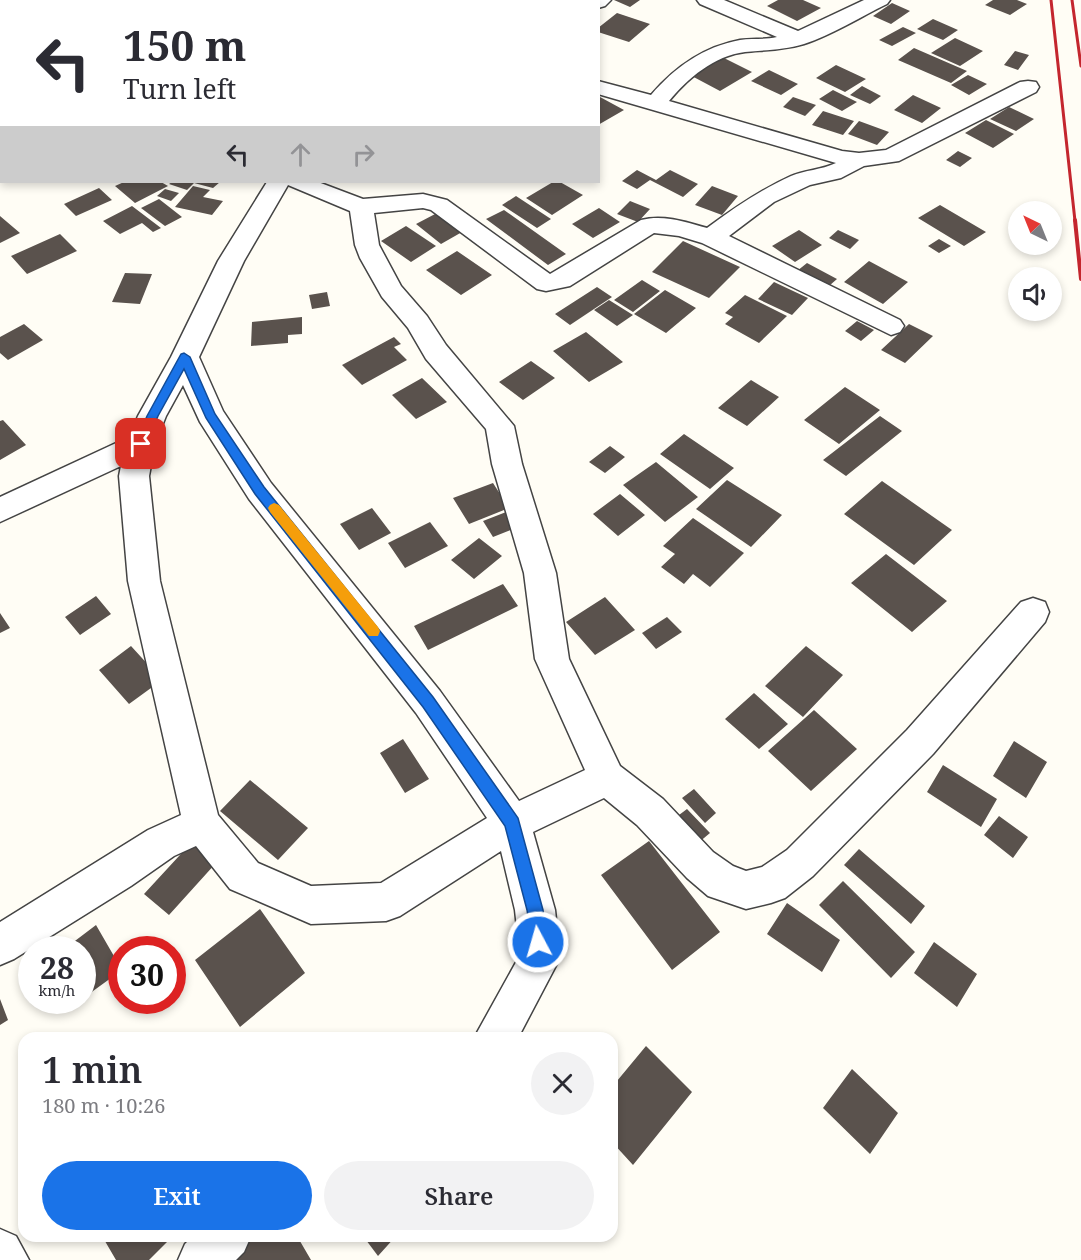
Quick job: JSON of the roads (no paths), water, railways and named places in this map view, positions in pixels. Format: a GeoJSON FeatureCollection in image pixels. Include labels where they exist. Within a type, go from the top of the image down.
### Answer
{"type":"FeatureCollection","features":[{"type":"Feature","properties":{"kind":"street"},"geometry":{"type":"LineString","coordinates":[[707,0],[798,39]]}},
{"type":"Feature","properties":{"kind":"street"},"geometry":{"type":"LineString","coordinates":[[655,104],[676,79],[692,66],[742,46],[766,46],[798,39],[870,2]]}},
{"type":"Feature","properties":{"kind":"street"},"geometry":{"type":"LineString","coordinates":[[600,88],[840,157],[859,160],[891,156],[1028,87]]}},
{"type":"Feature","properties":{"kind":"street"},"geometry":{"type":"LineString","coordinates":[[711,237],[766,197],[802,180],[833,173],[859,160]]}},
{"type":"Feature","properties":{"kind":"street"},"geometry":{"type":"LineString","coordinates":[[277,183],[231,261],[152,416],[141,444],[134,476],[144,581],[201,824],[244,876],[311,904],[386,902],[512,823],[607,778]]}},
{"type":"Feature","properties":{"kind":"street"},"geometry":{"type":"LineString","coordinates":[[301,183],[361,207],[423,201],[439,205],[546,282],[561,280],[650,225],[680,228],[711,237],[891,326]]}},
{"type":"Feature","properties":{"kind":"street"},"geometry":{"type":"LineString","coordinates":[[361,207],[367,245],[391,291],[418,322],[436,352],[500,426],[507,464],[540,573],[552,659],[607,778],[650,812],[700,865],[722,882],[746,890],[771,885],[800,862],[920,742],[1033,612]]}},
{"type":"Feature","properties":{"kind":"street"},"geometry":{"type":"LineString","coordinates":[[184,357],[210,415],[260,491],[428,702],[512,823],[535,910],[540,958],[498,1032]]}},
{"type":"Feature","properties":{"kind":"street"},"geometry":{"type":"LineString","coordinates":[[0,510],[141,444]]}},
{"type":"Feature","properties":{"kind":"street"},"geometry":{"type":"LineString","coordinates":[[0,945],[161,843],[201,824]]}},
{"type":"Feature","properties":{"kind":"street"},"geometry":{"type":"LineString","coordinates":[[201,1260],[221,1242]]}},
{"type":"Feature","properties":{"kind":"street"},"geometry":{"type":"LineString","coordinates":[[0,1252],[6,1260]]}},
{"type":"Feature","properties":{"kind":"railway"},"geometry":{"type":"LineString","coordinates":[[1051,0],[1075,221]]}},
{"type":"Feature","properties":{"kind":"railway"},"geometry":{"type":"LineString","coordinates":[[1072,0],[1081,66]]}},
{"type":"Feature","properties":{"kind":"railway"},"geometry":{"type":"LineString","coordinates":[[1075,220],[1081,279]]}}]}
